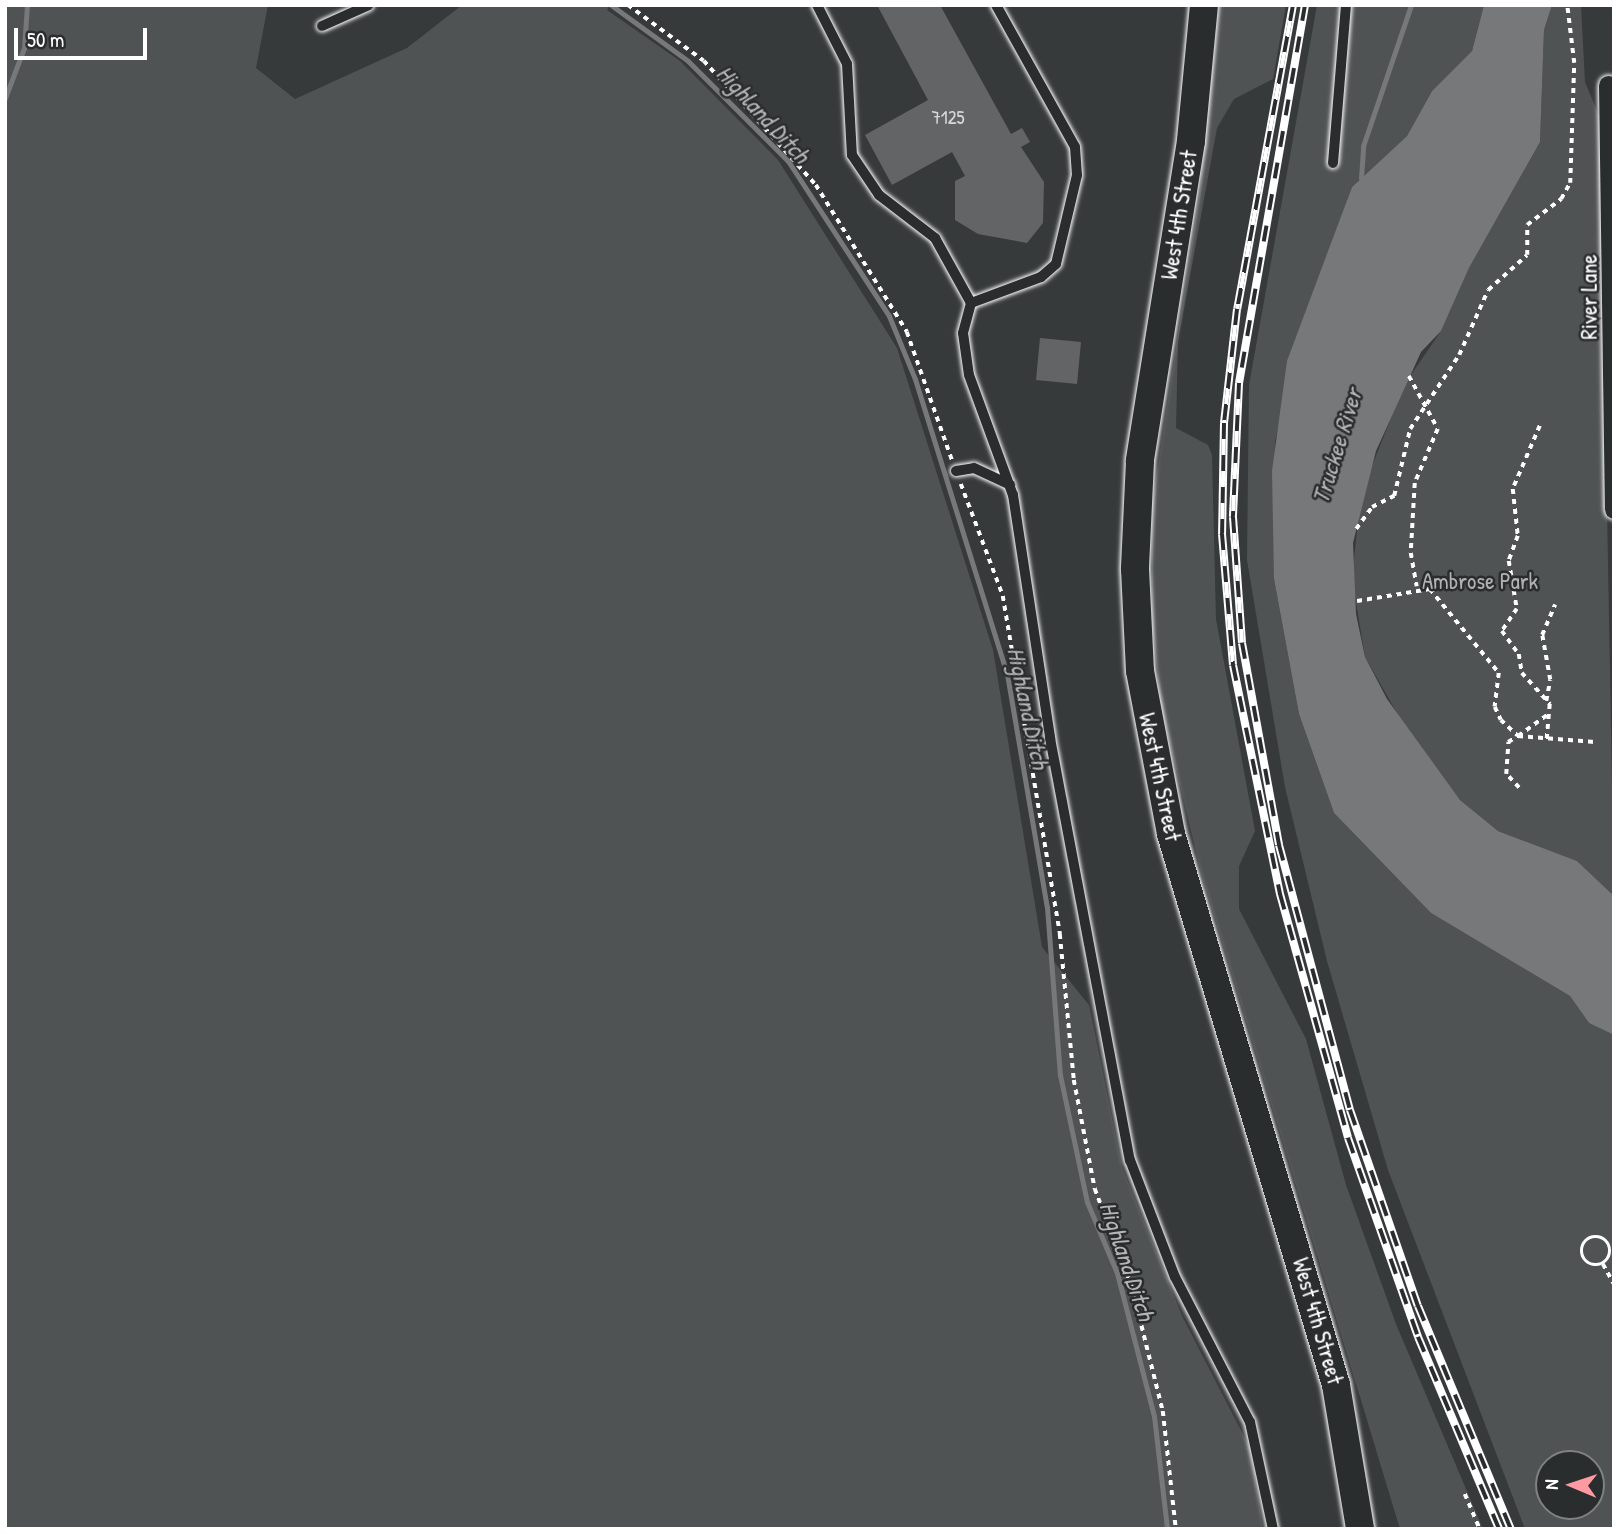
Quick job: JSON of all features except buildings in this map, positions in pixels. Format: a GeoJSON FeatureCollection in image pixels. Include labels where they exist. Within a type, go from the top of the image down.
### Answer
{"type":"FeatureCollection","features":[{"type":"Feature","properties":{"kind":"main road","name":"West 4th Street"},"geometry":{"type":"LineString","coordinates":[[1204,5],[1191,141],[1140,461],[1135,569],[1140,671],[1171,834],[1336,1385],[1360,1529]]}},
{"type":"Feature","properties":{"kind":"street","name":"River Lane"},"geometry":{"type":"LineString","coordinates":[[1608,85],[1614,509]]}},
{"type":"Feature","properties":{"kind":"lane"},"geometry":{"type":"LineString","coordinates":[[322,26],[369,5]]}},
{"type":"Feature","properties":{"kind":"lane"},"geometry":{"type":"LineString","coordinates":[[817,5],[847,64],[852,155],[879,195],[935,237],[971,303],[963,333],[969,375],[1010,485],[1052,751],[1130,1160],[1175,1277],[1250,1422],[1263,1458],[1273,1529]]}},
{"type":"Feature","properties":{"kind":"lane"},"geometry":{"type":"LineString","coordinates":[[971,303],[1041,277],[1056,264],[1077,175],[1075,147],[996,5]]}},
{"type":"Feature","properties":{"kind":"lane"},"geometry":{"type":"LineString","coordinates":[[1333,163],[1346,5]]}},
{"type":"Feature","properties":{"kind":"lane"},"geometry":{"type":"LineString","coordinates":[[956,471],[979,469],[1010,485]]}},
{"type":"Feature","properties":{"kind":"path"},"geometry":{"type":"LineString","coordinates":[[628,5],[704,61],[817,185],[907,332],[1003,596],[1060,934],[1073,1080],[1098,1199],[1132,1287],[1163,1411],[1176,1529]]}},
{"type":"Feature","properties":{"kind":"path"},"geometry":{"type":"LineString","coordinates":[[1356,529],[1372,507],[1394,496],[1410,429],[1426,408],[1488,290],[1527,254],[1527,225],[1570,183],[1574,63],[1567,5]]}},
{"type":"Feature","properties":{"kind":"path"},"geometry":{"type":"LineString","coordinates":[[1409,376],[1438,429],[1415,483],[1411,553],[1417,586]]}},
{"type":"Feature","properties":{"kind":"path"},"geometry":{"type":"LineString","coordinates":[[1539,426],[1513,489],[1518,536],[1509,561],[1517,609],[1502,631],[1519,654],[1522,673],[1546,701],[1550,713],[1547,740]]}},
{"type":"Feature","properties":{"kind":"path"},"geometry":{"type":"LineString","coordinates":[[1357,601],[1393,599],[1417,586]]}},
{"type":"Feature","properties":{"kind":"path"},"geometry":{"type":"LineString","coordinates":[[1417,586],[1437,594],[1499,673],[1495,707],[1518,736],[1547,740],[1595,741]]}},
{"type":"Feature","properties":{"kind":"path"},"geometry":{"type":"LineString","coordinates":[[1546,701],[1550,680],[1542,635],[1555,605]]}},
{"type":"Feature","properties":{"kind":"path"},"geometry":{"type":"LineString","coordinates":[[1519,788],[1506,774],[1502,752],[1518,736],[1550,713]]}},
{"type":"Feature","properties":{"kind":"path"},"geometry":{"type":"LineString","coordinates":[[1603,1264],[1584,1260],[1582,1247],[1592,1237],[1609,1246],[1603,1264],[1614,1284]]}},
{"type":"Feature","properties":{"kind":"path"},"geometry":{"type":"LineString","coordinates":[[1465,1494],[1480,1529]]}},
{"type":"Feature","properties":{"kind":"green space"},"geometry":{"type":"Polygon","coordinates":[[[5,5],[268,5],[256,68],[295,99],[407,48],[462,5],[610,5],[607,10],[680,61],[778,160],[897,348],[993,650],[1042,947],[1089,1005],[1122,1167],[1182,1316],[1250,1448],[1263,1529],[5,1529],[5,5]]]}},
{"type":"Feature","properties":{"kind":"green space"},"geometry":{"type":"Polygon","coordinates":[[[1219,5],[1286,5],[1273,79],[1234,99],[1217,128],[1178,342],[1176,428],[1208,445],[1212,455],[1216,619],[1255,831],[1239,866],[1239,909],[1306,1039],[1346,1185],[1396,1324],[1483,1529],[1400,1529],[1201,872],[1161,706],[1152,618],[1152,505],[1200,191],[1219,5]]]}},
{"type":"Feature","properties":{"kind":"green space"},"geometry":{"type":"Polygon","coordinates":[[[1317,5],[1484,5],[1472,51],[1432,91],[1407,136],[1352,187],[1303,321],[1275,442],[1274,579],[1299,714],[1334,813],[1431,913],[1570,996],[1589,1023],[1614,1035],[1614,1529],[1525,1529],[1388,1170],[1327,961],[1285,787],[1247,560],[1249,385],[1317,5]]]}},
{"type":"Feature","properties":{"kind":"green space","name":"Ambrose Park"},"geometry":{"type":"Polygon","coordinates":[[[1552,5],[1581,5],[1585,82],[1600,118],[1614,896],[1577,861],[1498,831],[1460,800],[1406,729],[1365,657],[1352,578],[1361,494],[1404,385],[1441,331],[1469,268],[1540,142],[1544,30],[1552,5]]]}},
{"type":"Feature","properties":{"kind":"water","name":"Truckee River"},"geometry":{"type":"Polygon","coordinates":[[[1484,5],[1552,5],[1544,30],[1540,142],[1469,268],[1441,331],[1421,352],[1376,451],[1353,543],[1356,614],[1365,657],[1387,699],[1460,800],[1498,831],[1577,861],[1614,896],[1614,1035],[1589,1023],[1570,996],[1431,913],[1334,813],[1299,714],[1274,579],[1272,471],[1287,361],[1352,187],[1407,136],[1432,91],[1472,51],[1484,5]]]}},
{"type":"Feature","properties":{"kind":"waterway"},"geometry":{"type":"LineString","coordinates":[[5,98],[24,48],[27,5]]}},
{"type":"Feature","properties":{"kind":"waterway","name":"Highland Ditch"},"geometry":{"type":"LineString","coordinates":[[611,5],[688,61],[788,161],[889,316],[915,379],[1007,674],[1047,907],[1060,1075],[1087,1202],[1117,1273],[1154,1416],[1167,1529]]}},
{"type":"Feature","properties":{"kind":"waterway"},"geometry":{"type":"LineString","coordinates":[[1361,178],[1363,146],[1411,5]]}},
{"type":"Feature","properties":{"kind":"railway"},"geometry":{"type":"LineString","coordinates":[[1293,5],[1237,309],[1224,423],[1222,534],[1233,665],[1280,894],[1348,1138],[1418,1337],[1499,1529]]}},
{"type":"Feature","properties":{"kind":"railway"},"geometry":{"type":"LineString","coordinates":[[1305,5],[1239,383],[1233,517],[1242,643],[1279,845],[1350,1110],[1418,1306],[1511,1529]]}}]}
